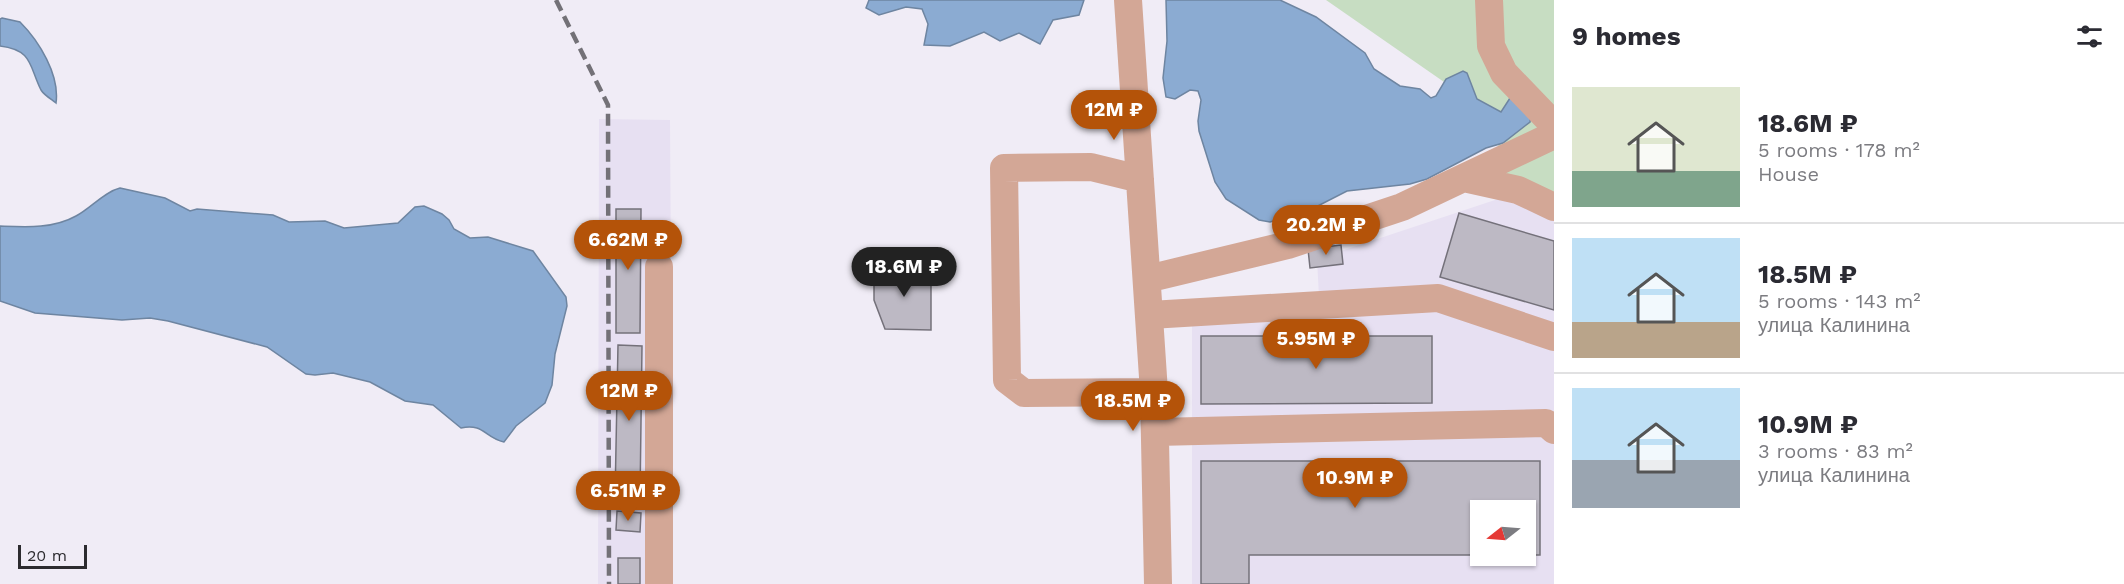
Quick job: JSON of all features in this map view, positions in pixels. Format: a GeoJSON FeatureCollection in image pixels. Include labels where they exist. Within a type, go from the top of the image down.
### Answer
{"type":"FeatureCollection","features":[{"type":"Feature","properties":{"kind":"street"},"geometry":{"type":"LineString","coordinates":[[1128,0],[1154,392],[1158,584]]}},
{"type":"Feature","properties":{"kind":"street"},"geometry":{"type":"LineString","coordinates":[[1489,0],[1491,46],[1504,73],[1554,125]]}},
{"type":"Feature","properties":{"kind":"street"},"geometry":{"type":"LineString","coordinates":[[1147,279],[1288,245],[1402,207],[1554,135]]}},
{"type":"Feature","properties":{"kind":"street"},"geometry":{"type":"LineString","coordinates":[[1140,178],[1091,166],[1004,168],[1007,380],[1024,393],[1154,392]]}},
{"type":"Feature","properties":{"kind":"street"},"geometry":{"type":"LineString","coordinates":[[1464,178],[1518,190],[1554,207]]}},
{"type":"Feature","properties":{"kind":"street"},"geometry":{"type":"LineString","coordinates":[[659,267],[660,584]]}},
{"type":"Feature","properties":{"kind":"street"},"geometry":{"type":"LineString","coordinates":[[1150,315],[1438,298],[1554,337]]}},
{"type":"Feature","properties":{"kind":"street"},"geometry":{"type":"LineString","coordinates":[[1156,432],[1545,423],[1554,430]]}},
{"type":"Feature","properties":{"kind":"shaded area"},"geometry":{"type":"Polygon","coordinates":[[[599,119],[670,120],[673,584],[598,584],[599,119]]]}},
{"type":"Feature","properties":{"kind":"shaded area"},"geometry":{"type":"Polygon","coordinates":[[[1507,196],[1554,211],[1554,584],[1192,584],[1192,306],[1319,297],[1317,259],[1507,196]]]}},
{"type":"Feature","properties":{"kind":"green space"},"geometry":{"type":"Polygon","coordinates":[[[1326,0],[1554,0],[1554,211],[1507,196],[1493,116],[1326,0]]]}},
{"type":"Feature","properties":{"kind":"water"},"geometry":{"type":"Polygon","coordinates":[[[869,0],[1084,0],[1079,15],[1053,20],[1040,44],[1019,33],[1000,41],[984,32],[950,46],[924,45],[928,24],[922,9],[906,7],[879,15],[866,8],[869,0]]]}},
{"type":"Feature","properties":{"kind":"water"},"geometry":{"type":"Polygon","coordinates":[[[1166,0],[1280,0],[1316,17],[1365,53],[1374,69],[1400,86],[1420,89],[1431,98],[1436,96],[1446,79],[1463,71],[1467,73],[1477,99],[1501,112],[1512,95],[1531,112],[1530,122],[1503,143],[1486,148],[1427,179],[1410,184],[1347,191],[1306,212],[1270,222],[1259,220],[1226,199],[1215,182],[1199,131],[1201,100],[1198,91],[1190,90],[1175,99],[1166,97],[1163,78],[1167,41],[1166,0]]]}},
{"type":"Feature","properties":{"kind":"water"},"geometry":{"type":"Polygon","coordinates":[[[0,19],[20,22],[41,49],[55,81],[56,103],[41,90],[24,55],[11,48],[0,46],[0,19]]]}},
{"type":"Feature","properties":{"kind":"water"},"geometry":{"type":"Polygon","coordinates":[[[120,188],[165,198],[190,211],[197,209],[273,215],[289,222],[325,221],[344,228],[398,223],[415,207],[424,206],[442,214],[454,229],[470,238],[488,237],[533,251],[566,297],[567,306],[555,354],[552,385],[545,403],[516,426],[504,442],[480,429],[461,428],[433,405],[405,401],[370,382],[333,373],[306,374],[267,347],[168,321],[150,318],[122,320],[35,313],[0,301],[0,226],[39,226],[58,223],[82,213],[108,193],[120,188]]]}},
{"type":"Feature","properties":{"kind":"building"},"geometry":{"type":"Polygon","coordinates":[[[616,209],[641,209],[640,333],[616,333],[616,209]]]}},
{"type":"Feature","properties":{"kind":"building"},"geometry":{"type":"Polygon","coordinates":[[[1459,213],[1554,241],[1554,310],[1440,277],[1459,213]]]}},
{"type":"Feature","properties":{"kind":"building"},"geometry":{"type":"Polygon","coordinates":[[[1341,245],[1343,264],[1310,268],[1308,249],[1341,245]]]}},
{"type":"Feature","properties":{"kind":"building"},"geometry":{"type":"Polygon","coordinates":[[[874,269],[931,270],[931,330],[885,329],[874,300],[874,269]]]}},
{"type":"Feature","properties":{"kind":"building"},"geometry":{"type":"Polygon","coordinates":[[[1201,336],[1432,336],[1432,403],[1201,404],[1201,336]]]}},
{"type":"Feature","properties":{"kind":"building"},"geometry":{"type":"Polygon","coordinates":[[[618,345],[642,346],[640,498],[615,498],[618,345]]]}},
{"type":"Feature","properties":{"kind":"building"},"geometry":{"type":"Polygon","coordinates":[[[1201,461],[1540,461],[1540,555],[1536,555],[1536,500],[1470,500],[1470,555],[1249,555],[1249,584],[1201,584],[1201,461]]]}},
{"type":"Feature","properties":{"kind":"building"},"geometry":{"type":"Polygon","coordinates":[[[617,511],[641,513],[640,532],[616,530],[617,511]]]}},
{"type":"Feature","properties":{"kind":"building"},"geometry":{"type":"Polygon","coordinates":[[[618,558],[640,558],[640,584],[618,584],[618,558]]]}},
{"type":"Feature","properties":{"kind":"railway"},"geometry":{"type":"LineString","coordinates":[[556,0],[608,105],[609,584]]}}]}
